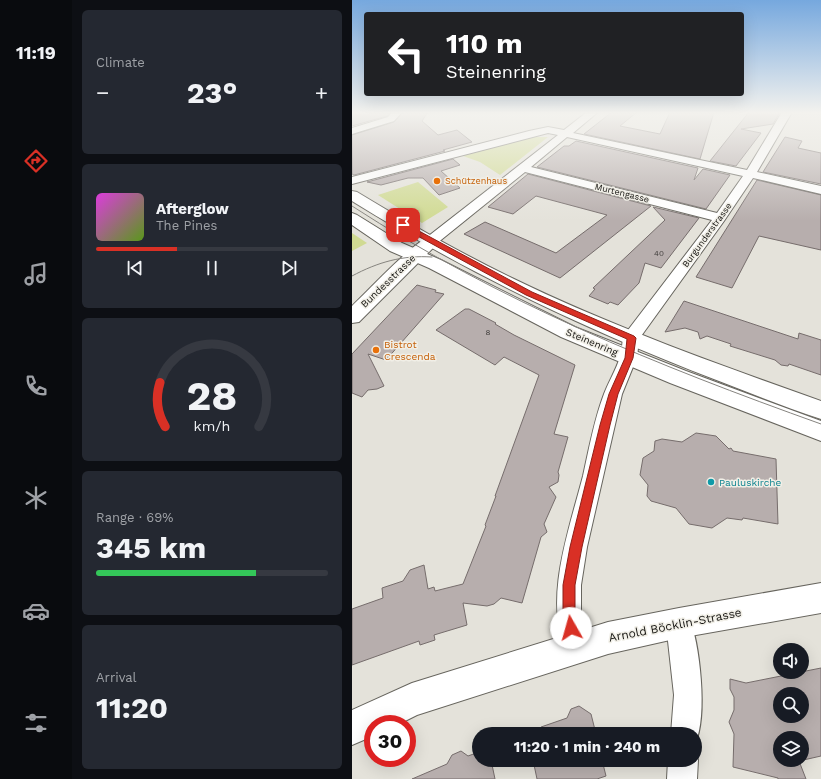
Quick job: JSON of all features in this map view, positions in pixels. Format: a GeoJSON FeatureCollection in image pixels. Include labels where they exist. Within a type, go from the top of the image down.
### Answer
{"type":"FeatureCollection","features":[{"type":"Feature","properties":{"kind":"main road"},"geometry":{"type":"LineString","coordinates":[[352,194],[424,247]]}},
{"type":"Feature","properties":{"kind":"main road"},"geometry":{"type":"LineString","coordinates":[[352,218],[396,247],[424,247]]}},
{"type":"Feature","properties":{"kind":"main road","name":"Bundesstrasse"},"geometry":{"type":"LineString","coordinates":[[352,317],[424,247]]}},
{"type":"Feature","properties":{"kind":"main road","name":"Steinenring"},"geometry":{"type":"LineString","coordinates":[[424,247],[568,332],[630,348],[757,387],[821,410]]}},
{"type":"Feature","properties":{"kind":"main road","name":"Steinenring"},"geometry":{"type":"LineString","coordinates":[[630,348],[751,406],[821,432]]}},
{"type":"Feature","properties":{"kind":"main road","name":"Arnold Böcklin-Strasse"},"geometry":{"type":"LineString","coordinates":[[352,728],[412,700],[608,638],[679,623],[821,598]]}},
{"type":"Feature","properties":{"kind":"street"},"geometry":{"type":"LineString","coordinates":[[352,181],[476,148]]}},
{"type":"Feature","properties":{"kind":"street"},"geometry":{"type":"LineString","coordinates":[[424,247],[548,148]]}},
{"type":"Feature","properties":{"kind":"street"},"geometry":{"type":"LineString","coordinates":[[636,148],[821,190]]}},
{"type":"Feature","properties":{"kind":"street","name":"Burgunderstrasse"},"geometry":{"type":"LineString","coordinates":[[576,648],[569,614],[569,585],[576,547],[605,425],[613,394],[630,348],[750,174],[765,148]]}},
{"type":"Feature","properties":{"kind":"street","name":"Murtengasse"},"geometry":{"type":"LineString","coordinates":[[523,168],[720,218]]}},
{"type":"Feature","properties":{"kind":"street"},"geometry":{"type":"LineString","coordinates":[[679,623],[688,695],[686,727]]}},
{"type":"Feature","properties":{"kind":"street"},"geometry":{"type":"LineString","coordinates":[[682,779],[683,767]]}},
{"type":"Feature","properties":{"kind":"green space"},"geometry":{"type":"Polygon","coordinates":[[[490,148],[534,148],[500,175],[480,162],[463,156],[490,148]]]}},
{"type":"Feature","properties":{"kind":"green space"},"geometry":{"type":"Polygon","coordinates":[[[418,182],[448,207],[422,223],[378,195],[418,182]]]}},
{"type":"Feature","properties":{"kind":"green space"},"geometry":{"type":"Polygon","coordinates":[[[352,233],[367,243],[352,251],[352,233]]]}},
{"type":"Feature","properties":{"kind":"building"},"geometry":{"type":"Polygon","coordinates":[[[352,148],[449,148],[443,150],[445,151],[354,175],[352,174],[352,148]]]}},
{"type":"Feature","properties":{"kind":"building"},"geometry":{"type":"Polygon","coordinates":[[[561,148],[609,148],[698,168],[694,180],[703,169],[730,175],[706,209],[537,167],[561,148]]]}},
{"type":"Feature","properties":{"kind":"building"},"geometry":{"type":"Polygon","coordinates":[[[651,148],[703,148],[700,159],[651,148]]]}},
{"type":"Feature","properties":{"kind":"building"},"geometry":{"type":"Polygon","coordinates":[[[720,148],[749,148],[736,166],[710,161],[720,148]]]}},
{"type":"Feature","properties":{"kind":"building"},"geometry":{"type":"Polygon","coordinates":[[[778,148],[800,148],[821,153],[821,184],[763,172],[778,148]]]}},
{"type":"Feature","properties":{"kind":"building"},"geometry":{"type":"Polygon","coordinates":[[[453,159],[460,165],[441,171],[460,188],[439,195],[423,178],[408,178],[381,185],[367,182],[453,159]]]}},
{"type":"Feature","properties":{"kind":"building"},"geometry":{"type":"Polygon","coordinates":[[[528,174],[651,206],[560,278],[464,234],[485,222],[556,253],[607,215],[536,196],[513,214],[488,207],[528,174]]]}},
{"type":"Feature","properties":{"kind":"building"},"geometry":{"type":"Polygon","coordinates":[[[757,180],[821,195],[821,250],[759,236],[732,288],[696,277],[757,180]]]}},
{"type":"Feature","properties":{"kind":"building"},"geometry":{"type":"Polygon","coordinates":[[[653,207],[699,218],[661,268],[645,263],[639,283],[618,305],[610,302],[608,304],[589,296],[595,289],[593,288],[665,220],[653,207]]]}},
{"type":"Feature","properties":{"kind":"building"},"geometry":{"type":"Polygon","coordinates":[[[417,285],[436,290],[435,292],[444,294],[386,360],[368,354],[384,386],[377,389],[368,390],[362,397],[352,393],[352,354],[417,285]]]}},
{"type":"Feature","properties":{"kind":"building"},"geometry":{"type":"Polygon","coordinates":[[[684,301],[798,339],[799,333],[821,340],[821,375],[789,364],[788,366],[781,365],[775,360],[730,346],[731,344],[707,336],[700,339],[698,332],[685,328],[665,332],[684,301]]]}},
{"type":"Feature","properties":{"kind":"building"},"geometry":{"type":"Polygon","coordinates":[[[465,309],[469,309],[496,323],[495,324],[514,335],[575,365],[554,434],[568,437],[558,472],[558,482],[549,487],[556,497],[544,524],[547,532],[541,537],[522,603],[501,598],[494,604],[487,606],[463,603],[467,625],[434,635],[435,640],[420,645],[419,641],[352,665],[352,609],[383,598],[382,588],[403,581],[410,570],[424,565],[428,589],[434,587],[435,591],[463,584],[486,526],[485,525],[495,496],[539,375],[504,357],[495,365],[436,330],[465,309]]]}},
{"type":"Feature","properties":{"kind":"building","name":"Pauluskirche"},"geometry":{"type":"Polygon","coordinates":[[[696,433],[716,436],[733,451],[776,459],[778,524],[743,518],[742,520],[727,518],[712,528],[689,524],[676,508],[651,501],[647,496],[648,485],[640,475],[643,458],[654,451],[655,441],[662,439],[682,442],[696,433]]]}},
{"type":"Feature","properties":{"kind":"building"},"geometry":{"type":"Polygon","coordinates":[[[821,668],[821,756],[809,759],[809,731],[773,731],[773,767],[801,767],[806,779],[778,779],[733,767],[734,734],[729,722],[734,710],[734,697],[730,689],[730,679],[746,683],[773,678],[773,679],[809,679],[809,670],[821,668]]]}},
{"type":"Feature","properties":{"kind":"building"},"geometry":{"type":"Polygon","coordinates":[[[579,706],[591,714],[594,727],[541,727],[567,718],[571,709],[579,706]]]}},
{"type":"Feature","properties":{"kind":"building"},"geometry":{"type":"Polygon","coordinates":[[[461,751],[468,756],[472,755],[472,767],[492,767],[495,779],[412,779],[447,764],[452,755],[461,751]]]}},
{"type":"Feature","properties":{"kind":"building"},"geometry":{"type":"Polygon","coordinates":[[[534,767],[604,767],[606,776],[597,779],[537,779],[534,767]]]}},
{"type":"Feature","properties":{"kind":"tram line"},"geometry":{"type":"LineString","coordinates":[[352,206],[408,241],[465,272],[522,302],[580,329],[699,379],[821,424]]}},
{"type":"Feature","properties":{"kind":"tram line"},"geometry":{"type":"LineString","coordinates":[[352,276],[391,260],[411,257],[432,257]]}},
{"type":"Feature","properties":{"kind":"place","name":"Schützenhaus"},"geometry":{"type":"Point","coordinates":[437,181]}},
{"type":"Feature","properties":{"kind":"place","name":"Bistrot Crescenda"},"geometry":{"type":"Point","coordinates":[376,350]}},
{"type":"Feature","properties":{"kind":"place","name":"Pauluskirche"},"geometry":{"type":"Point","coordinates":[711,482]}},
{"type":"Feature","properties":{"kind":"route"},"geometry":{"type":"LineString","coordinates":[[403,225],[529,293],[631,338],[629,358],[613,394],[576,547],[569,585],[569,614],[571,628]]}}]}
